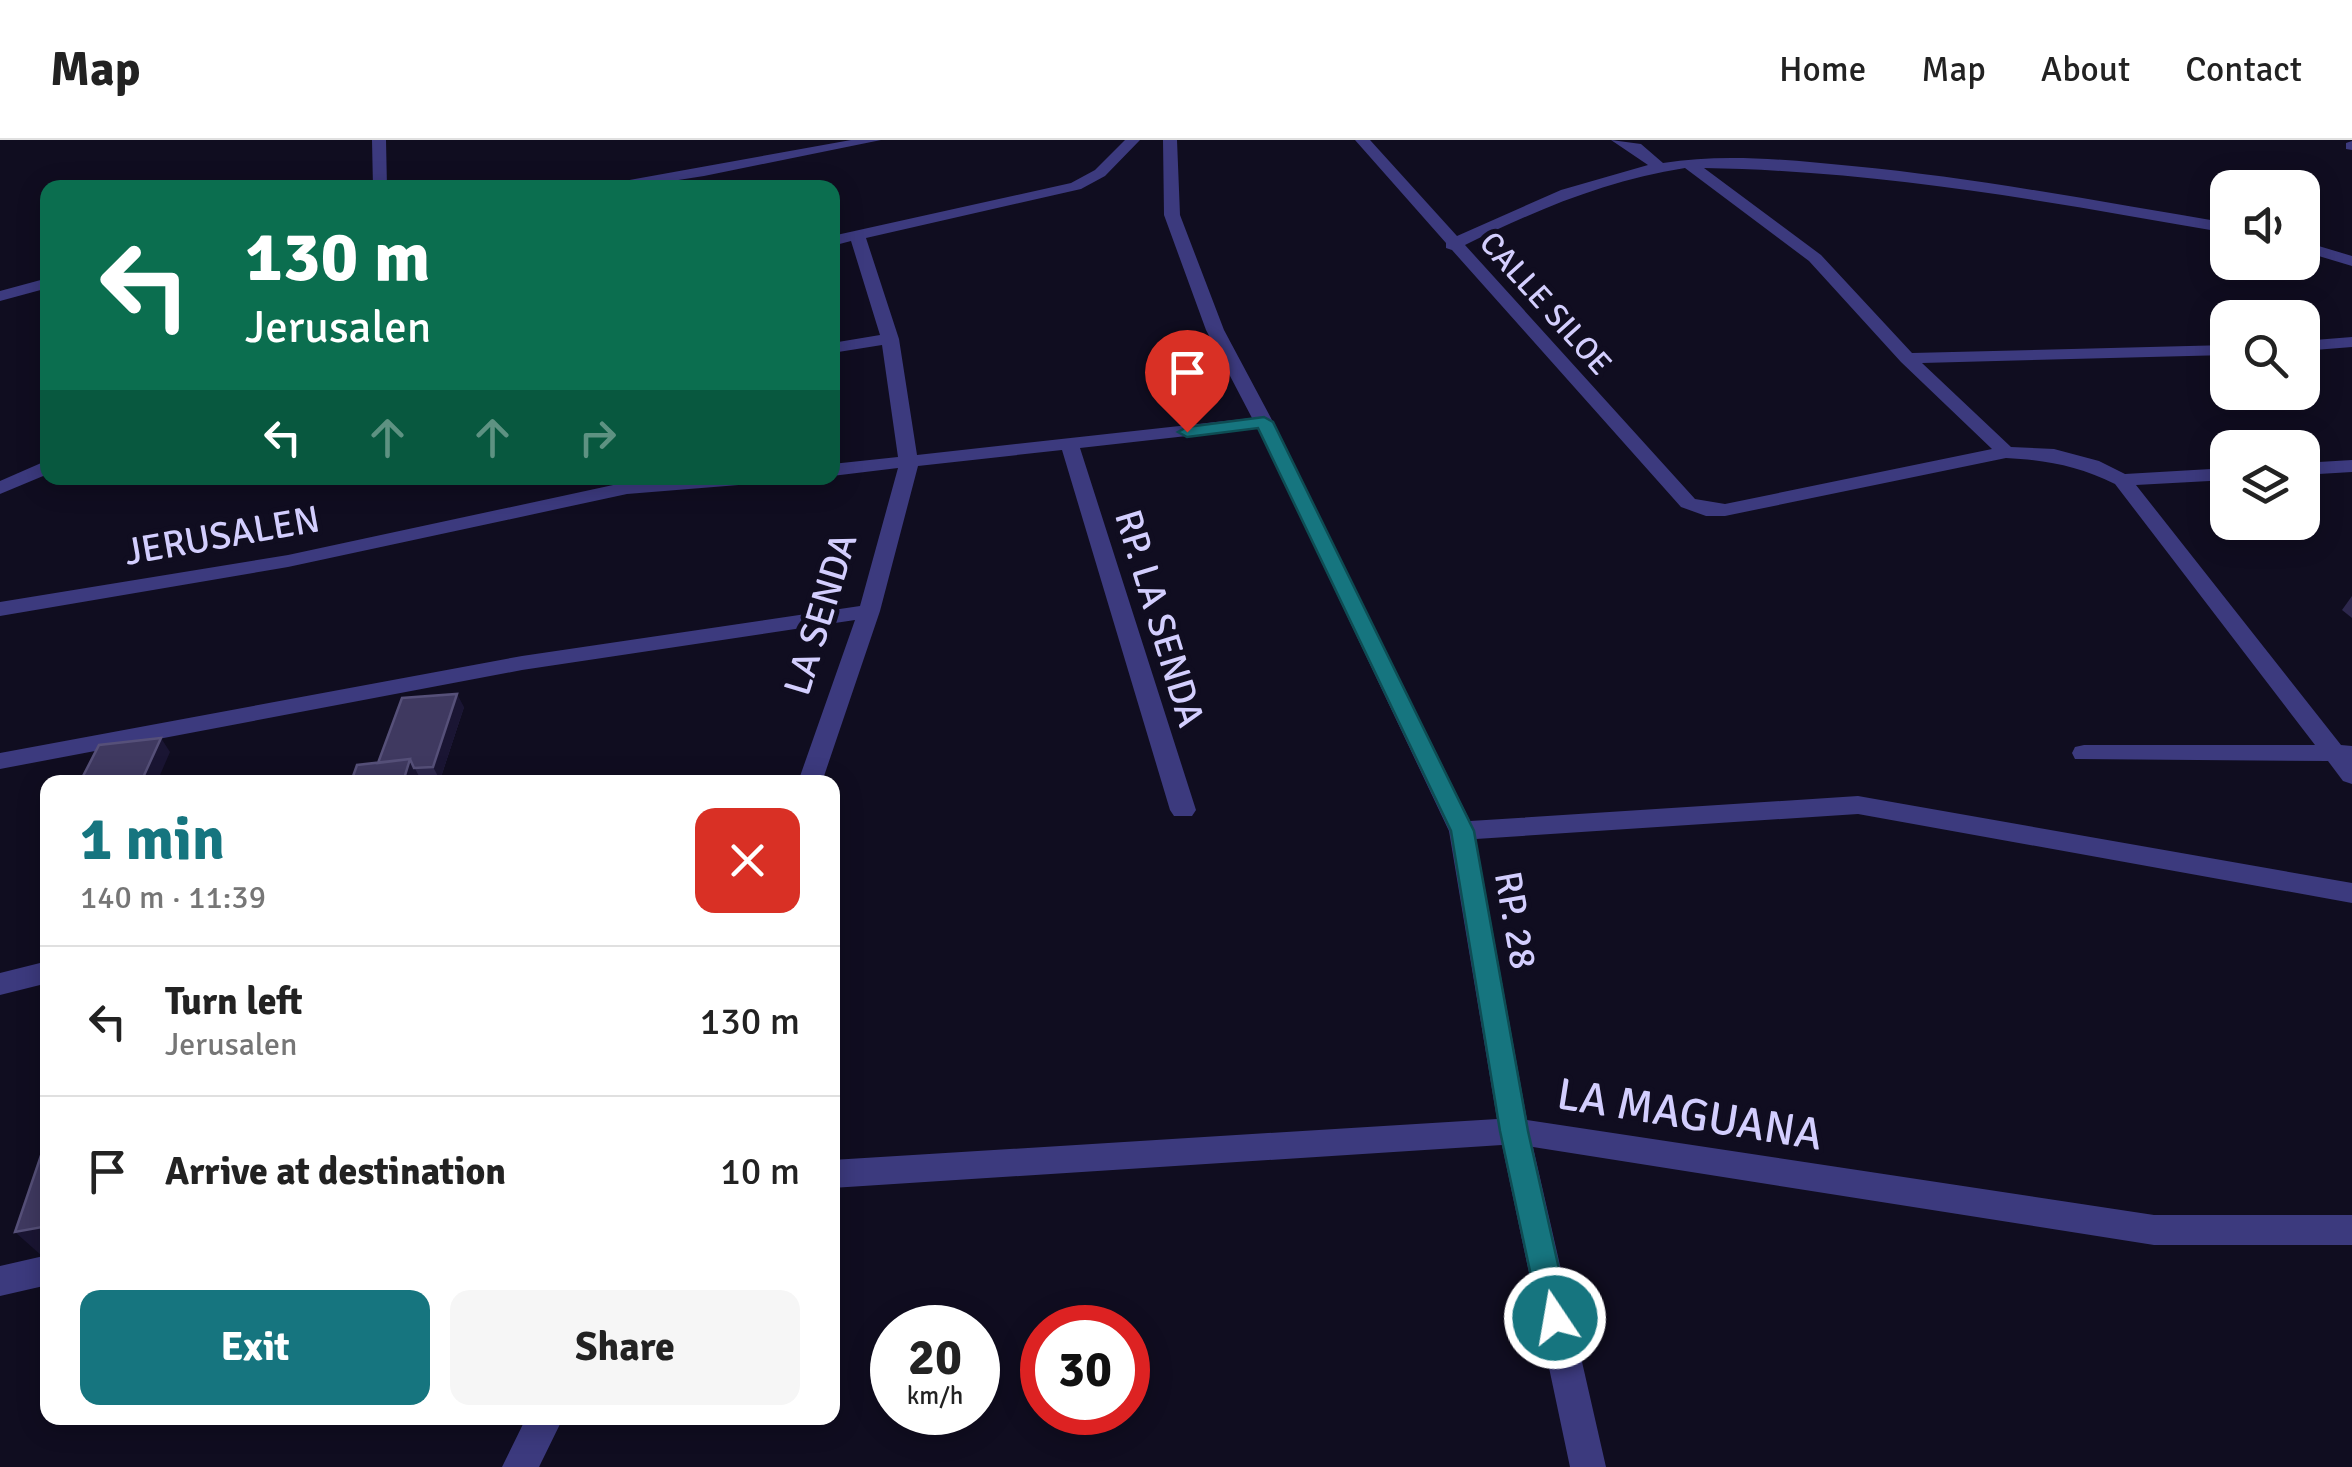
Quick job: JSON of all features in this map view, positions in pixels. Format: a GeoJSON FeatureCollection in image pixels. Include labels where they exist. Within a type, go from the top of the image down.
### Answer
{"type":"FeatureCollection","features":[{"type":"Feature","properties":{"kind":"street"},"geometry":{"type":"LineString","coordinates":[[379,140],[380,180]]}},
{"type":"Feature","properties":{"kind":"street"},"geometry":{"type":"LineString","coordinates":[[648,180],[874,140]]}},
{"type":"Feature","properties":{"kind":"street"},"geometry":{"type":"LineString","coordinates":[[840,239],[1076,186],[1100,174],[1133,140]]}},
{"type":"Feature","properties":{"kind":"street","name":"RP. 28"},"geometry":{"type":"LineString","coordinates":[[1170,140],[1172,215],[1214,330],[1264,422],[1462,831],[1514,1131],[1588,1467]]}},
{"type":"Feature","properties":{"kind":"street","name":"CALLE SILOE"},"geometry":{"type":"LineString","coordinates":[[1362,140],[1452,245],[1688,504],[1725,510],[2006,452]]}},
{"type":"Feature","properties":{"kind":"street"},"geometry":{"type":"LineString","coordinates":[[1618,140],[1636,147],[1659,166]]}},
{"type":"Feature","properties":{"kind":"street"},"geometry":{"type":"LineString","coordinates":[[1452,245],[1540,201],[1659,166],[1688,163],[1796,165],[1950,180],[2210,225]]}},
{"type":"Feature","properties":{"kind":"street"},"geometry":{"type":"LineString","coordinates":[[1688,163],[1815,258],[1908,358],[2006,452],[2054,455],[2092,465],[2122,480],[2347,761]]}},
{"type":"Feature","properties":{"kind":"street","name":"LA SENDA"},"geometry":{"type":"LineString","coordinates":[[812,775],[869,610],[908,464],[890,339],[857,236]]}},
{"type":"Feature","properties":{"kind":"street"},"geometry":{"type":"LineString","coordinates":[[2320,252],[2352,262]]}},
{"type":"Feature","properties":{"kind":"street"},"geometry":{"type":"LineString","coordinates":[[0,296],[40,284]]}},
{"type":"Feature","properties":{"kind":"street"},"geometry":{"type":"LineString","coordinates":[[840,347],[890,339]]}},
{"type":"Feature","properties":{"kind":"street"},"geometry":{"type":"LineString","coordinates":[[2320,345],[2352,342]]}},
{"type":"Feature","properties":{"kind":"street"},"geometry":{"type":"LineString","coordinates":[[1908,358],[2210,350]]}},
{"type":"Feature","properties":{"kind":"street"},"geometry":{"type":"LineString","coordinates":[[840,469],[1264,422]]}},
{"type":"Feature","properties":{"kind":"street","name":"RP. LA SENDA"},"geometry":{"type":"LineString","coordinates":[[1070,446],[1183,810]]}},
{"type":"Feature","properties":{"kind":"street"},"geometry":{"type":"LineString","coordinates":[[2320,468],[2352,466]]}},
{"type":"Feature","properties":{"kind":"street"},"geometry":{"type":"LineString","coordinates":[[0,488],[40,469]]}},
{"type":"Feature","properties":{"kind":"street"},"geometry":{"type":"LineString","coordinates":[[2122,480],[2210,475]]}},
{"type":"Feature","properties":{"kind":"street","name":"JERUSALEN"},"geometry":{"type":"LineString","coordinates":[[0,609],[288,561],[627,488],[664,485]]}},
{"type":"Feature","properties":{"kind":"street"},"geometry":{"type":"LineString","coordinates":[[0,761],[522,663],[869,610]]}},
{"type":"Feature","properties":{"kind":"street"},"geometry":{"type":"LineString","coordinates":[[2084,753],[2347,761]]}},
{"type":"Feature","properties":{"kind":"street"},"geometry":{"type":"LineString","coordinates":[[1462,831],[1858,805],[2352,893]]}},
{"type":"Feature","properties":{"kind":"street"},"geometry":{"type":"LineString","coordinates":[[0,984],[40,974]]}},
{"type":"Feature","properties":{"kind":"street","name":"LA MAGUANA"},"geometry":{"type":"LineString","coordinates":[[840,1173],[1514,1131],[2154,1230],[2352,1230]]}},
{"type":"Feature","properties":{"kind":"street"},"geometry":{"type":"LineString","coordinates":[[0,1281],[40,1272]]}},
{"type":"Feature","properties":{"kind":"street"},"geometry":{"type":"LineString","coordinates":[[520,1467],[541,1425]]}},
{"type":"Feature","properties":{"kind":"building"},"geometry":{"type":"Polygon","coordinates":[[[457,694],[433,767],[414,768],[410,759],[378,763],[402,698],[457,694]]]}},
{"type":"Feature","properties":{"kind":"building"},"geometry":{"type":"Polygon","coordinates":[[[161,738],[144,775],[84,775],[99,745],[161,738]]]}},
{"type":"Feature","properties":{"kind":"building"},"geometry":{"type":"Polygon","coordinates":[[[410,759],[405,775],[353,775],[357,765],[410,759]]]}},
{"type":"Feature","properties":{"kind":"building"},"geometry":{"type":"Polygon","coordinates":[[[40,1159],[40,1227],[15,1232],[40,1159]]]}},
{"type":"Feature","properties":{"kind":"route"},"geometry":{"type":"LineString","coordinates":[[1187,432],[1264,422],[1462,831],[1514,1131],[1555,1318]]}}]}
